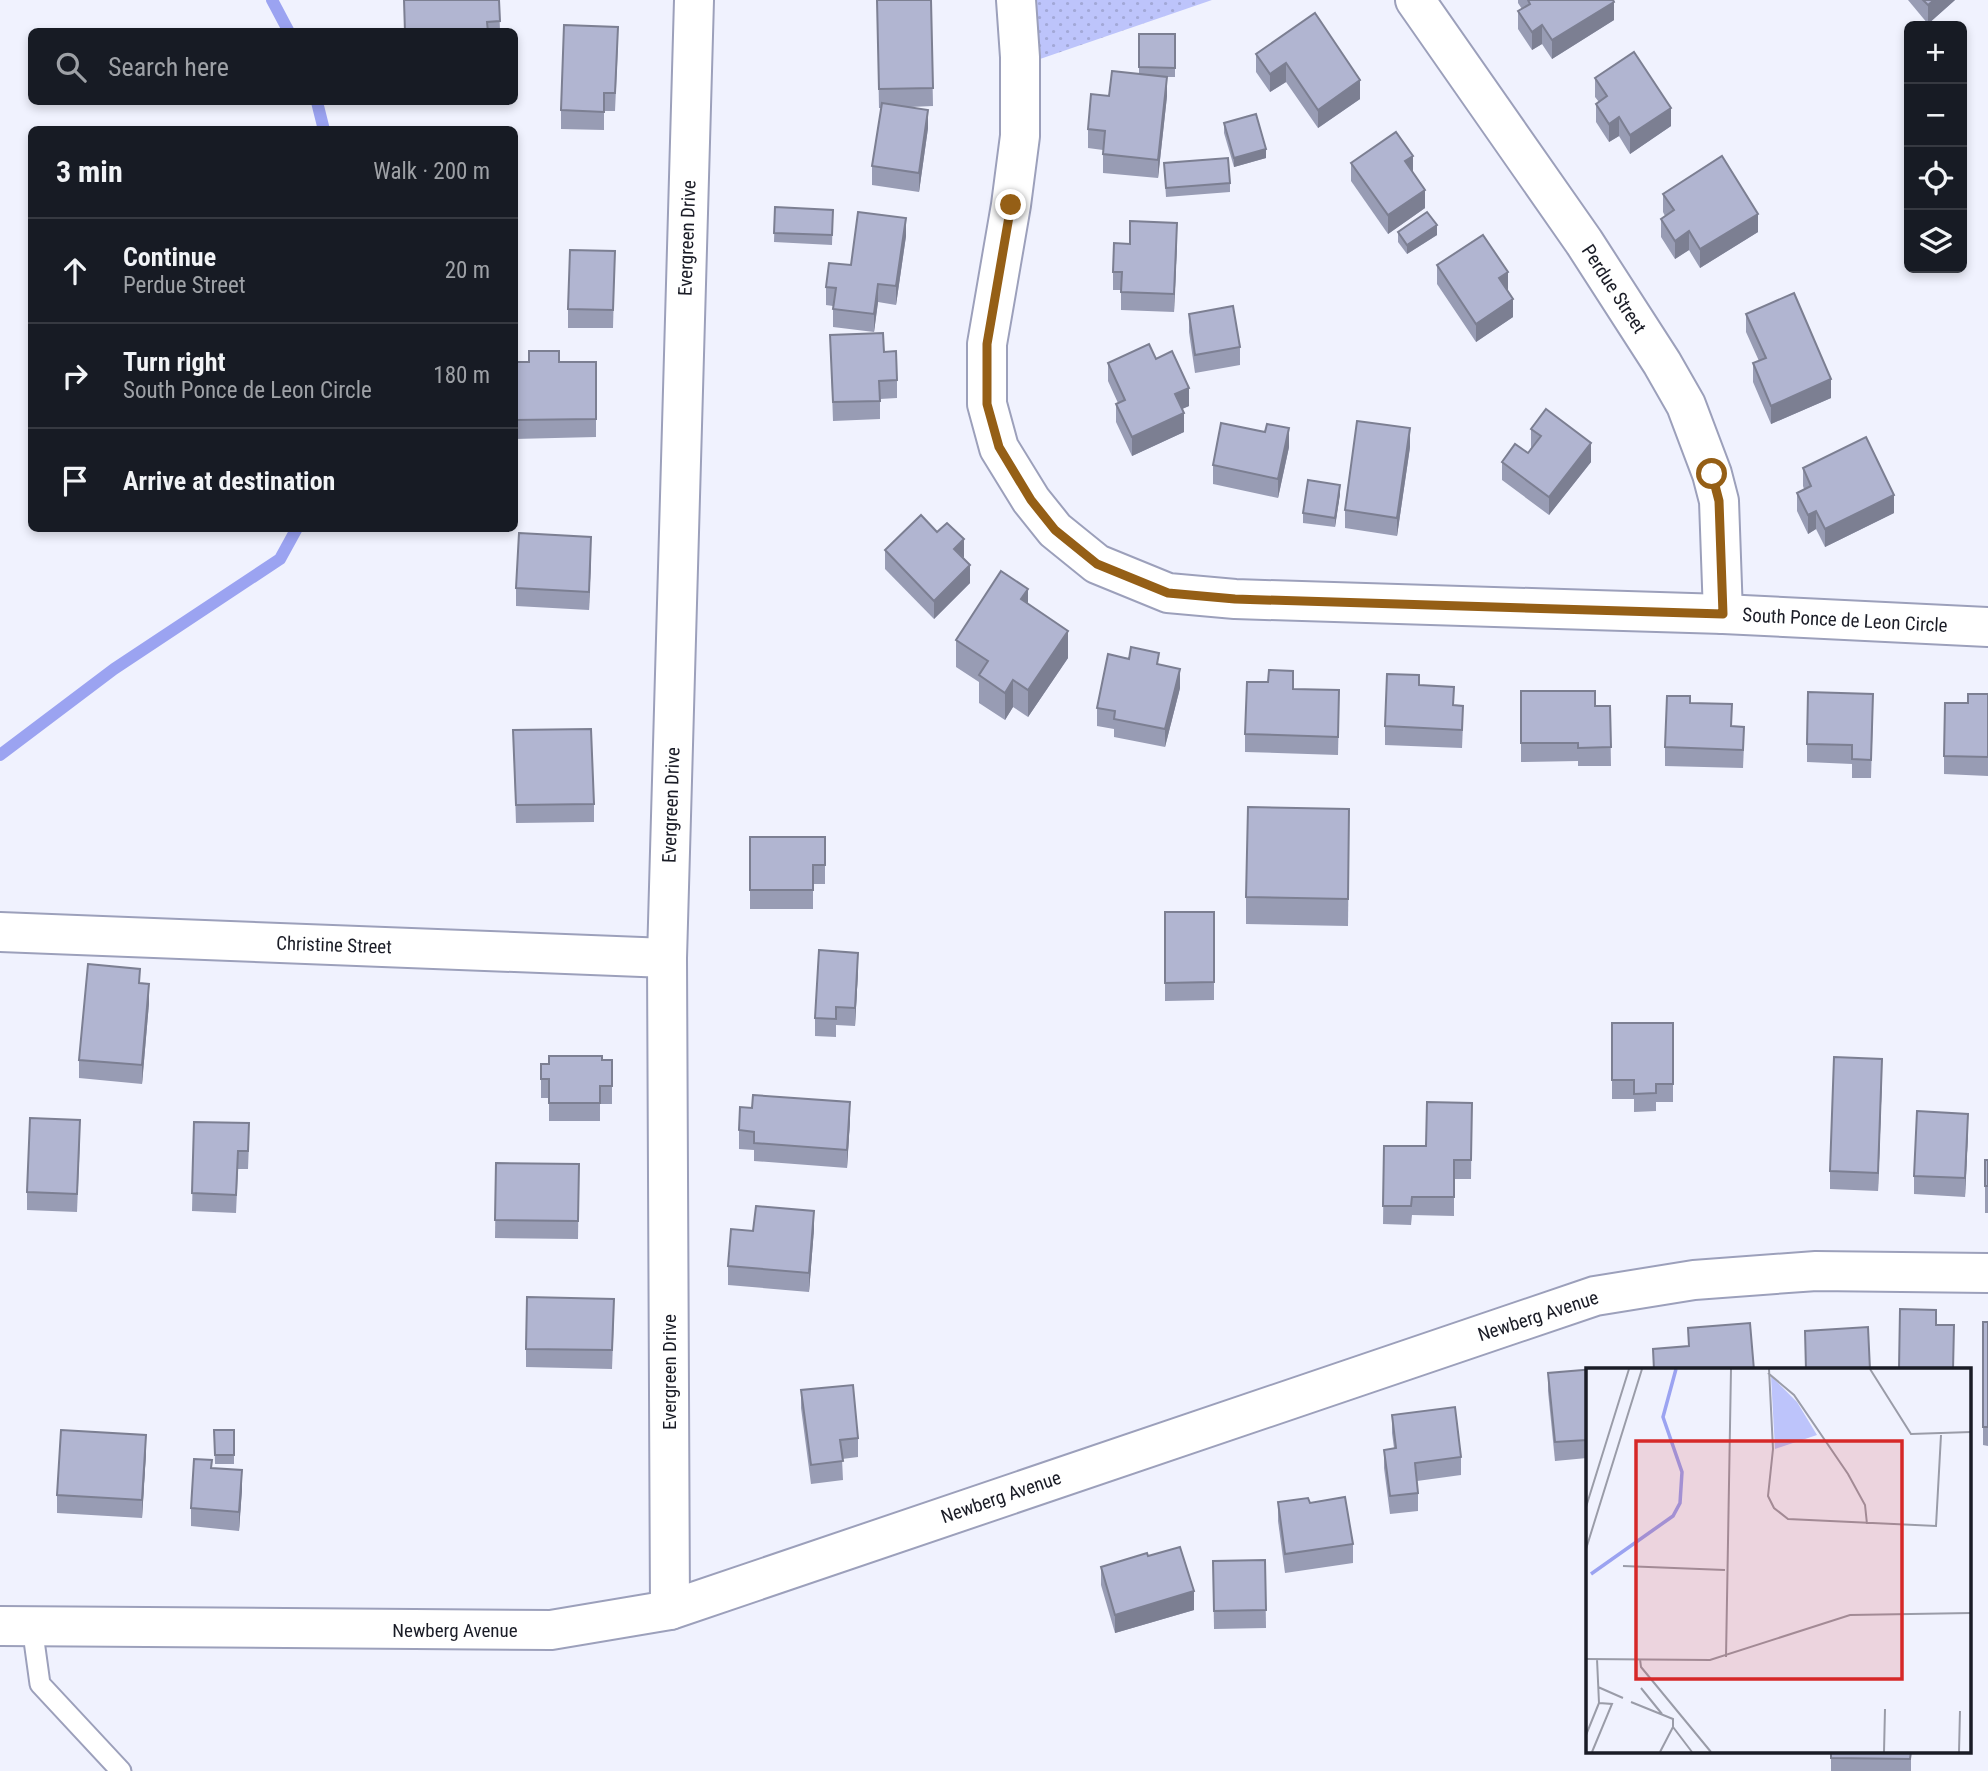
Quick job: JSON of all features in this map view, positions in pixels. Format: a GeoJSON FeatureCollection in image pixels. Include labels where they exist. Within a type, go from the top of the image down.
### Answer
{"type":"FeatureCollection","features":[{"type":"Feature","properties":{"kind":"street","name":"Evergreen Drive"},"geometry":{"type":"LineString","coordinates":[[670,1610],[667,958],[694,0]]}},
{"type":"Feature","properties":{"kind":"street","name":"South Ponce de Leon Circle"},"geometry":{"type":"LineString","coordinates":[[1016,0],[1020,57],[1020,136],[987,344],[987,404],[999,447],[1031,500],[1055,530],[1097,564],[1168,593],[1235,599],[1723,614],[1988,627]]}},
{"type":"Feature","properties":{"kind":"street","name":"Perdue Street"},"geometry":{"type":"LineString","coordinates":[[1416,0],[1584,242],[1686,405],[1712,474],[1719,501],[1723,614]]}},
{"type":"Feature","properties":{"kind":"street","name":"Christine Street"},"geometry":{"type":"LineString","coordinates":[[0,932],[667,958]]}},
{"type":"Feature","properties":{"kind":"street","name":"Newberg Avenue"},"geometry":{"type":"LineString","coordinates":[[16,1626],[551,1630],[670,1610],[1595,1296],[1694,1280],[1816,1271],[1988,1273]]}},
{"type":"Feature","properties":{"kind":"lane"},"geometry":{"type":"LineString","coordinates":[[16,1626],[40,1684],[121,1771]]}},
{"type":"Feature","properties":{"kind":"shaded area"},"geometry":{"type":"Polygon","coordinates":[[[1033,0],[1212,0],[1040,59],[1033,0]]]}},
{"type":"Feature","properties":{"kind":"building"},"geometry":{"type":"Polygon","coordinates":[[[404,0],[499,0],[500,21],[487,22],[488,28],[405,28],[404,0]]]}},
{"type":"Feature","properties":{"kind":"building"},"geometry":{"type":"Polygon","coordinates":[[[877,0],[931,0],[933,88],[879,89],[877,0]]]}},
{"type":"Feature","properties":{"kind":"building"},"geometry":{"type":"Polygon","coordinates":[[[1528,0],[1614,2],[1552,40],[1542,25],[1532,32],[1518,11],[1530,4],[1528,0]]]}},
{"type":"Feature","properties":{"kind":"building"},"geometry":{"type":"Polygon","coordinates":[[[1315,13],[1360,80],[1318,110],[1286,63],[1270,74],[1256,54],[1315,13]]]}},
{"type":"Feature","properties":{"kind":"building"},"geometry":{"type":"Polygon","coordinates":[[[564,25],[618,27],[615,93],[604,93],[604,112],[561,110],[564,25]]]}},
{"type":"Feature","properties":{"kind":"building"},"geometry":{"type":"Polygon","coordinates":[[[1139,34],[1175,34],[1175,68],[1139,67],[1139,34]]]}},
{"type":"Feature","properties":{"kind":"building"},"geometry":{"type":"Polygon","coordinates":[[[1634,52],[1671,108],[1630,135],[1619,117],[1609,124],[1596,104],[1607,96],[1595,78],[1634,52]]]}},
{"type":"Feature","properties":{"kind":"building"},"geometry":{"type":"Polygon","coordinates":[[[1112,71],[1167,77],[1158,160],[1103,154],[1105,131],[1088,129],[1091,94],[1109,96],[1112,71]]]}},
{"type":"Feature","properties":{"kind":"building"},"geometry":{"type":"Polygon","coordinates":[[[882,103],[928,110],[919,173],[872,166],[882,103]]]}},
{"type":"Feature","properties":{"kind":"building"},"geometry":{"type":"Polygon","coordinates":[[[1256,114],[1266,149],[1234,158],[1224,123],[1256,114]]]}},
{"type":"Feature","properties":{"kind":"building"},"geometry":{"type":"Polygon","coordinates":[[[1396,132],[1413,156],[1405,161],[1425,190],[1388,215],[1351,163],[1396,132]]]}},
{"type":"Feature","properties":{"kind":"building"},"geometry":{"type":"Polygon","coordinates":[[[1722,156],[1758,214],[1700,249],[1689,231],[1675,241],[1661,219],[1674,210],[1663,194],[1722,156]]]}},
{"type":"Feature","properties":{"kind":"building"},"geometry":{"type":"Polygon","coordinates":[[[1228,158],[1230,183],[1166,188],[1164,163],[1228,158]]]}},
{"type":"Feature","properties":{"kind":"building"},"geometry":{"type":"Polygon","coordinates":[[[775,207],[833,210],[832,235],[774,233],[775,207]]]}},
{"type":"Feature","properties":{"kind":"building"},"geometry":{"type":"Polygon","coordinates":[[[858,212],[906,218],[896,286],[878,284],[874,314],[833,309],[836,288],[826,287],[829,263],[851,265],[858,212]]]}},
{"type":"Feature","properties":{"kind":"building"},"geometry":{"type":"Polygon","coordinates":[[[1427,212],[1437,225],[1407,245],[1398,232],[1427,212]]]}},
{"type":"Feature","properties":{"kind":"building"},"geometry":{"type":"Polygon","coordinates":[[[1130,221],[1177,223],[1174,294],[1121,292],[1122,272],[1113,272],[1114,243],[1130,244],[1130,221]]]}},
{"type":"Feature","properties":{"kind":"building"},"geometry":{"type":"Polygon","coordinates":[[[1483,235],[1508,272],[1499,278],[1513,299],[1476,324],[1437,265],[1483,235]]]}},
{"type":"Feature","properties":{"kind":"building"},"geometry":{"type":"Polygon","coordinates":[[[570,250],[615,251],[613,310],[568,309],[570,250]]]}},
{"type":"Feature","properties":{"kind":"building"},"geometry":{"type":"Polygon","coordinates":[[[1794,293],[1831,379],[1771,406],[1753,363],[1766,358],[1746,314],[1794,293]]]}},
{"type":"Feature","properties":{"kind":"building"},"geometry":{"type":"Polygon","coordinates":[[[1233,306],[1240,347],[1195,355],[1189,314],[1233,306]]]}},
{"type":"Feature","properties":{"kind":"building"},"geometry":{"type":"Polygon","coordinates":[[[883,333],[884,352],[896,351],[897,380],[879,381],[880,401],[833,402],[830,335],[883,333]]]}},
{"type":"Feature","properties":{"kind":"building"},"geometry":{"type":"Polygon","coordinates":[[[1149,344],[1156,359],[1172,351],[1189,388],[1175,394],[1184,413],[1132,437],[1116,404],[1125,400],[1108,363],[1149,344]]]}},
{"type":"Feature","properties":{"kind":"building"},"geometry":{"type":"Polygon","coordinates":[[[529,351],[559,351],[559,362],[596,362],[596,419],[518,420],[518,362],[529,362],[529,351]]]}},
{"type":"Feature","properties":{"kind":"building"},"geometry":{"type":"Polygon","coordinates":[[[1546,409],[1591,443],[1549,497],[1502,462],[1515,444],[1528,453],[1541,436],[1531,429],[1546,409]]]}},
{"type":"Feature","properties":{"kind":"building"},"geometry":{"type":"Polygon","coordinates":[[[1357,421],[1410,428],[1397,518],[1345,510],[1357,421]]]}},
{"type":"Feature","properties":{"kind":"building"},"geometry":{"type":"Polygon","coordinates":[[[1221,423],[1265,432],[1267,424],[1289,428],[1278,479],[1213,465],[1221,423]]]}},
{"type":"Feature","properties":{"kind":"building"},"geometry":{"type":"Polygon","coordinates":[[[1866,437],[1894,495],[1825,529],[1816,511],[1808,515],[1797,493],[1811,486],[1803,468],[1866,437]]]}},
{"type":"Feature","properties":{"kind":"building"},"geometry":{"type":"Polygon","coordinates":[[[1308,480],[1340,485],[1335,518],[1303,513],[1308,480]]]}},
{"type":"Feature","properties":{"kind":"building"},"geometry":{"type":"Polygon","coordinates":[[[921,515],[937,532],[947,523],[964,539],[954,549],[970,565],[934,601],[885,550],[921,515]]]}},
{"type":"Feature","properties":{"kind":"building"},"geometry":{"type":"Polygon","coordinates":[[[519,533],[591,537],[589,592],[516,588],[519,533]]]}},
{"type":"Feature","properties":{"kind":"building"},"geometry":{"type":"Polygon","coordinates":[[[1001,571],[1028,589],[1021,599],[1068,631],[1028,690],[1013,680],[1005,693],[979,675],[988,661],[956,640],[1001,571]]]}},
{"type":"Feature","properties":{"kind":"building"},"geometry":{"type":"Polygon","coordinates":[[[1131,647],[1159,653],[1157,664],[1180,669],[1165,729],[1114,719],[1115,711],[1097,708],[1108,654],[1129,659],[1131,647]]]}},
{"type":"Feature","properties":{"kind":"building"},"geometry":{"type":"Polygon","coordinates":[[[1269,670],[1293,671],[1293,689],[1339,690],[1338,737],[1245,734],[1247,682],[1268,682],[1269,670]]]}},
{"type":"Feature","properties":{"kind":"building"},"geometry":{"type":"Polygon","coordinates":[[[1387,674],[1419,675],[1419,685],[1454,687],[1453,705],[1463,706],[1462,730],[1385,726],[1387,674]]]}},
{"type":"Feature","properties":{"kind":"building"},"geometry":{"type":"Polygon","coordinates":[[[1521,691],[1595,691],[1595,706],[1610,706],[1611,747],[1578,748],[1578,743],[1521,743],[1521,691]]]}},
{"type":"Feature","properties":{"kind":"building"},"geometry":{"type":"Polygon","coordinates":[[[1808,692],[1873,694],[1871,760],[1852,759],[1852,745],[1807,744],[1808,692]]]}},
{"type":"Feature","properties":{"kind":"building"},"geometry":{"type":"Polygon","coordinates":[[[1968,694],[1988,694],[1988,757],[1944,756],[1945,703],[1968,703],[1968,694]]]}},
{"type":"Feature","properties":{"kind":"building"},"geometry":{"type":"Polygon","coordinates":[[[1667,696],[1690,696],[1690,703],[1732,704],[1731,726],[1744,727],[1743,750],[1665,747],[1667,696]]]}},
{"type":"Feature","properties":{"kind":"building"},"geometry":{"type":"Polygon","coordinates":[[[591,729],[594,804],[516,805],[513,730],[591,729]]]}},
{"type":"Feature","properties":{"kind":"building"},"geometry":{"type":"Polygon","coordinates":[[[1248,807],[1349,809],[1348,899],[1246,897],[1248,807]]]}},
{"type":"Feature","properties":{"kind":"building"},"geometry":{"type":"Polygon","coordinates":[[[750,837],[825,837],[825,865],[813,865],[813,890],[750,890],[750,837]]]}},
{"type":"Feature","properties":{"kind":"building"},"geometry":{"type":"Polygon","coordinates":[[[1165,912],[1214,912],[1214,982],[1165,983],[1165,912]]]}},
{"type":"Feature","properties":{"kind":"building"},"geometry":{"type":"Polygon","coordinates":[[[819,950],[858,953],[855,1008],[836,1007],[836,1019],[815,1018],[819,950]]]}},
{"type":"Feature","properties":{"kind":"building"},"geometry":{"type":"Polygon","coordinates":[[[88,964],[140,969],[139,983],[149,984],[142,1065],[79,1060],[88,964]]]}},
{"type":"Feature","properties":{"kind":"building"},"geometry":{"type":"Polygon","coordinates":[[[1612,1023],[1673,1023],[1673,1084],[1656,1084],[1656,1093],[1634,1094],[1634,1080],[1612,1080],[1612,1023]]]}},
{"type":"Feature","properties":{"kind":"building"},"geometry":{"type":"Polygon","coordinates":[[[549,1056],[602,1056],[602,1060],[612,1060],[612,1086],[600,1086],[600,1103],[549,1103],[549,1079],[541,1079],[541,1064],[549,1064],[549,1056]]]}},
{"type":"Feature","properties":{"kind":"building"},"geometry":{"type":"Polygon","coordinates":[[[1834,1057],[1882,1059],[1878,1173],[1830,1171],[1834,1057]]]}},
{"type":"Feature","properties":{"kind":"building"},"geometry":{"type":"Polygon","coordinates":[[[753,1095],[850,1102],[847,1150],[754,1143],[754,1132],[739,1130],[740,1107],[752,1108],[753,1095]]]}},
{"type":"Feature","properties":{"kind":"building"},"geometry":{"type":"Polygon","coordinates":[[[1427,1102],[1472,1103],[1471,1160],[1454,1160],[1454,1197],[1412,1197],[1411,1206],[1383,1206],[1384,1146],[1426,1146],[1427,1102]]]}},
{"type":"Feature","properties":{"kind":"building"},"geometry":{"type":"Polygon","coordinates":[[[1917,1111],[1968,1114],[1965,1178],[1914,1176],[1917,1111]]]}},
{"type":"Feature","properties":{"kind":"building"},"geometry":{"type":"Polygon","coordinates":[[[30,1118],[80,1120],[77,1194],[27,1192],[30,1118]]]}},
{"type":"Feature","properties":{"kind":"building"},"geometry":{"type":"Polygon","coordinates":[[[194,1122],[249,1123],[248,1151],[238,1151],[236,1195],[192,1193],[194,1122]]]}},
{"type":"Feature","properties":{"kind":"building"},"geometry":{"type":"Polygon","coordinates":[[[1985,1160],[1988,1160],[1988,1186],[1985,1186],[1985,1160]]]}},
{"type":"Feature","properties":{"kind":"building"},"geometry":{"type":"Polygon","coordinates":[[[496,1163],[579,1164],[578,1221],[495,1220],[496,1163]]]}},
{"type":"Feature","properties":{"kind":"building"},"geometry":{"type":"Polygon","coordinates":[[[756,1206],[814,1211],[809,1273],[728,1266],[731,1229],[753,1231],[756,1206]]]}},
{"type":"Feature","properties":{"kind":"building"},"geometry":{"type":"Polygon","coordinates":[[[527,1297],[614,1299],[612,1350],[526,1349],[527,1297]]]}},
{"type":"Feature","properties":{"kind":"building"},"geometry":{"type":"Polygon","coordinates":[[[1900,1309],[1936,1310],[1936,1325],[1954,1325],[1953,1368],[1899,1368],[1900,1309]]]}},
{"type":"Feature","properties":{"kind":"building"},"geometry":{"type":"Polygon","coordinates":[[[1983,1322],[1988,1322],[1988,1427],[1983,1427],[1983,1322]]]}},
{"type":"Feature","properties":{"kind":"building"},"geometry":{"type":"Polygon","coordinates":[[[1750,1323],[1754,1368],[1654,1368],[1653,1349],[1689,1346],[1688,1328],[1750,1323]]]}},
{"type":"Feature","properties":{"kind":"building"},"geometry":{"type":"Polygon","coordinates":[[[1868,1327],[1870,1368],[1806,1368],[1805,1331],[1868,1327]]]}},
{"type":"Feature","properties":{"kind":"building"},"geometry":{"type":"Polygon","coordinates":[[[1586,1370],[1586,1440],[1555,1442],[1548,1373],[1586,1370]]]}},
{"type":"Feature","properties":{"kind":"building"},"geometry":{"type":"Polygon","coordinates":[[[853,1385],[858,1438],[840,1440],[843,1461],[811,1465],[801,1390],[853,1385]]]}},
{"type":"Feature","properties":{"kind":"building"},"geometry":{"type":"Polygon","coordinates":[[[1455,1407],[1461,1457],[1415,1463],[1418,1493],[1390,1496],[1384,1450],[1396,1448],[1392,1415],[1455,1407]]]}},
{"type":"Feature","properties":{"kind":"building"},"geometry":{"type":"Polygon","coordinates":[[[61,1430],[146,1435],[142,1500],[57,1495],[61,1430]]]}},
{"type":"Feature","properties":{"kind":"building"},"geometry":{"type":"Polygon","coordinates":[[[214,1430],[234,1430],[234,1455],[215,1455],[214,1430]]]}},
{"type":"Feature","properties":{"kind":"building"},"geometry":{"type":"Polygon","coordinates":[[[194,1459],[212,1460],[211,1468],[242,1470],[239,1512],[191,1508],[194,1459]]]}},
{"type":"Feature","properties":{"kind":"building"},"geometry":{"type":"Polygon","coordinates":[[[1345,1497],[1353,1544],[1285,1554],[1278,1502],[1308,1498],[1310,1503],[1345,1497]]]}},
{"type":"Feature","properties":{"kind":"building"},"geometry":{"type":"Polygon","coordinates":[[[1180,1547],[1194,1591],[1115,1615],[1101,1567],[1147,1553],[1148,1556],[1180,1547]]]}},
{"type":"Feature","properties":{"kind":"building"},"geometry":{"type":"Polygon","coordinates":[[[1265,1560],[1266,1610],[1214,1611],[1213,1561],[1265,1560]]]}},
{"type":"Feature","properties":{"kind":"building"},"geometry":{"type":"Polygon","coordinates":[[[1831,1754],[1911,1754],[1910,1759],[1831,1758],[1831,1754]]]}},
{"type":"Feature","properties":{"kind":"waterway"},"geometry":{"type":"LineString","coordinates":[[272,0],[287,28]]}},
{"type":"Feature","properties":{"kind":"waterway"},"geometry":{"type":"LineString","coordinates":[[318,105],[323,126]]}},
{"type":"Feature","properties":{"kind":"waterway"},"geometry":{"type":"LineString","coordinates":[[0,755],[114,669],[280,559],[295,532]]}},
{"type":"Feature","properties":{"kind":"route"},"geometry":{"type":"LineString","coordinates":[[1011,205],[987,344],[987,404],[999,447],[1031,500],[1055,530],[1097,564],[1136,581],[1168,593],[1235,599],[1723,614],[1719,501],[1712,474]]}}]}
